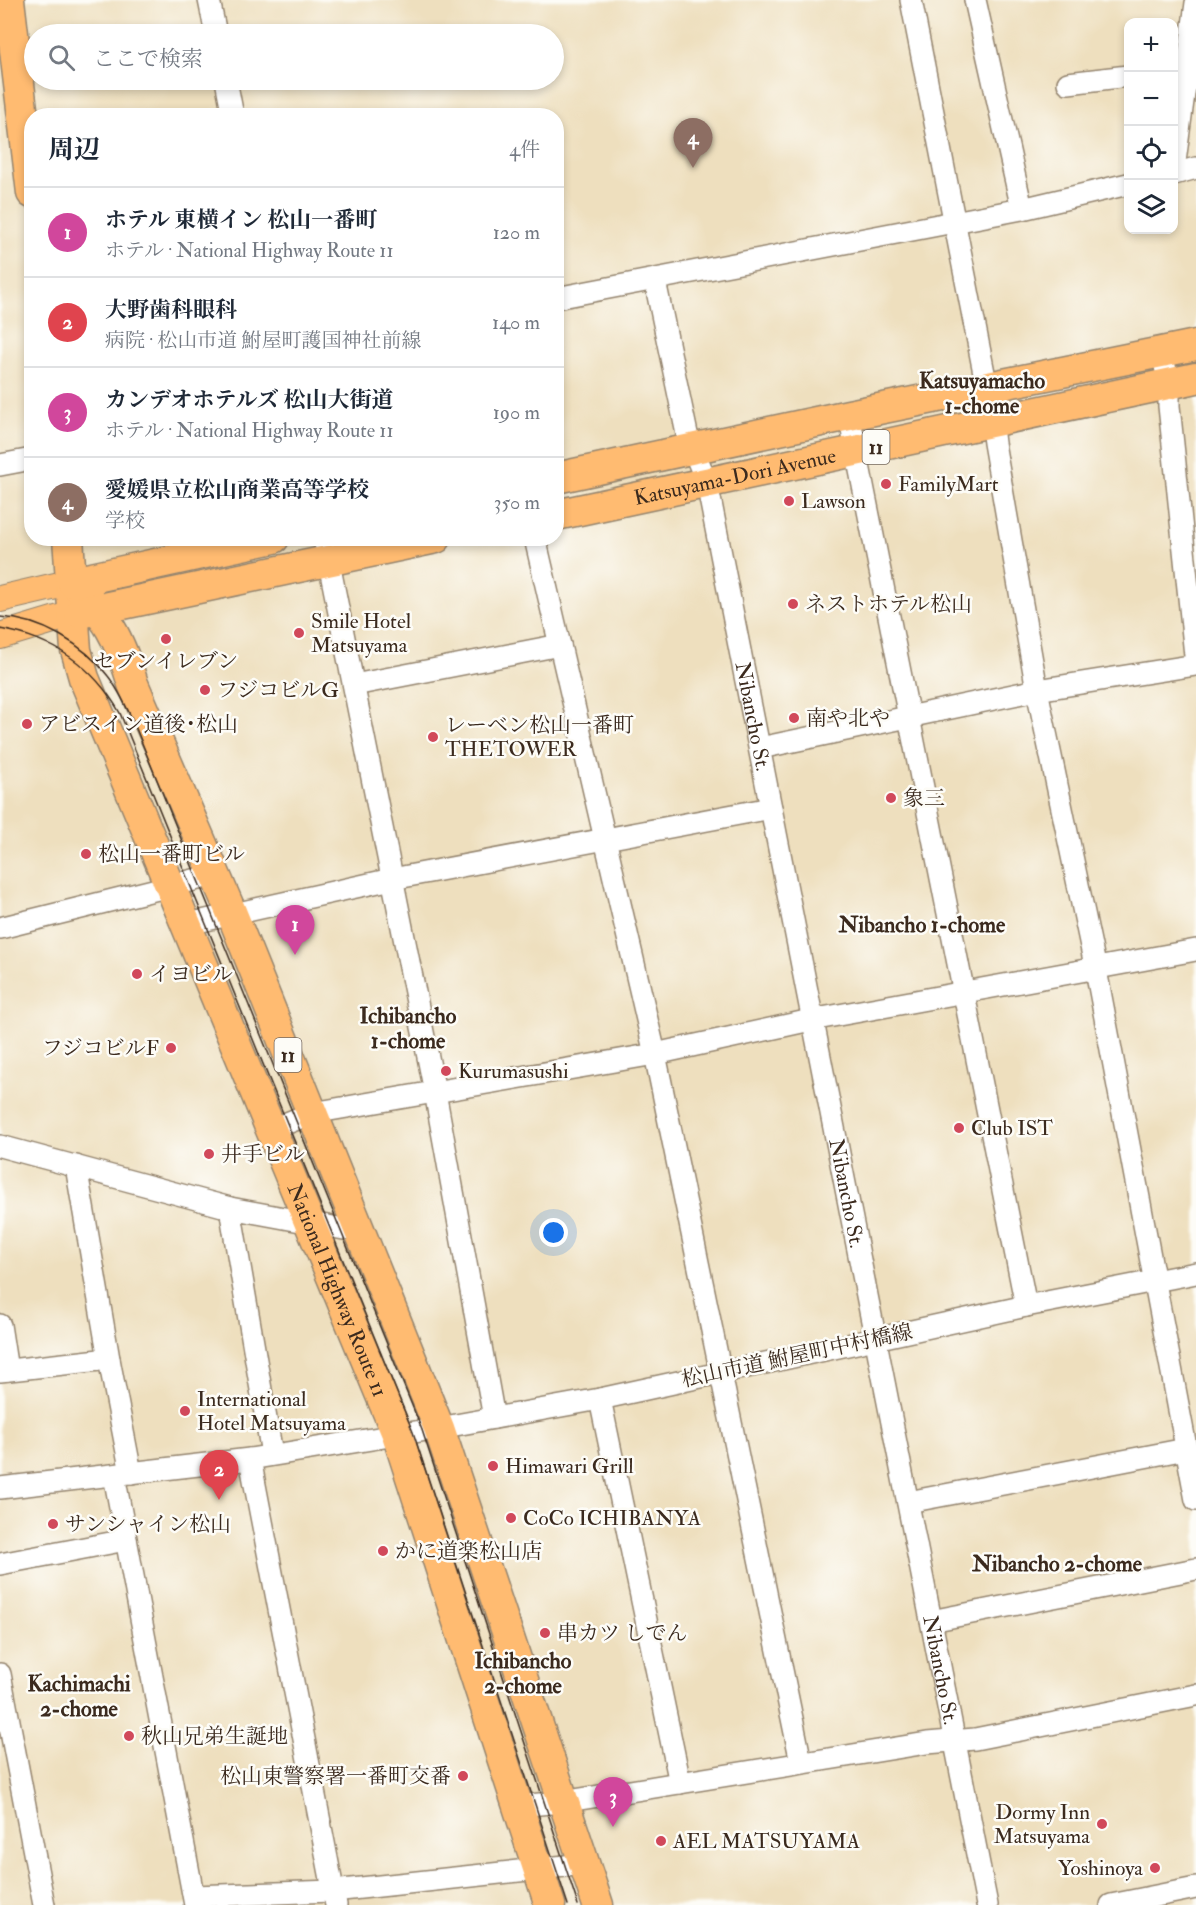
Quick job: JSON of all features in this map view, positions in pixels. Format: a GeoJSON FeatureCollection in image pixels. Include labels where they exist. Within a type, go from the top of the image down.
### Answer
{"type":"FeatureCollection","features":[{"type":"Feature","properties":{"kind":"highway"},"geometry":{"type":"LineString","coordinates":[[9,0],[24,126]]}},
{"type":"Feature","properties":{"kind":"highway","name":"Katsuyama-Dori Avenue"},"geometry":{"type":"LineString","coordinates":[[564,476],[849,415],[1196,345]]}},
{"type":"Feature","properties":{"kind":"highway","name":"Katsuyama-Dori Avenue"},"geometry":{"type":"LineString","coordinates":[[564,512],[1182,381]]}},
{"type":"Feature","properties":{"kind":"highway"},"geometry":{"type":"LineString","coordinates":[[69,546],[73,582],[87,612],[326,549],[356,546]]}},
{"type":"Feature","properties":{"kind":"highway"},"geometry":{"type":"LineString","coordinates":[[73,582],[237,546]]}},
{"type":"Feature","properties":{"kind":"highway","name":"National Highway Route 11"},"geometry":{"type":"LineString","coordinates":[[87,612],[122,650],[133,684],[232,914],[439,1428],[598,1905]]}},
{"type":"Feature","properties":{"kind":"highway","name":"National Highway Route 11"},"geometry":{"type":"LineString","coordinates":[[87,612],[76,650],[84,678],[172,885],[397,1434],[550,1905]]}},
{"type":"Feature","properties":{"kind":"main road"},"geometry":{"type":"LineString","coordinates":[[0,599],[73,582]]}},
{"type":"Feature","properties":{"kind":"main road"},"geometry":{"type":"LineString","coordinates":[[0,636],[87,612]]}},
{"type":"Feature","properties":{"kind":"street"},"geometry":{"type":"LineString","coordinates":[[209,0],[214,24]]}},
{"type":"Feature","properties":{"kind":"street"},"geometry":{"type":"LineString","coordinates":[[911,0],[993,420],[994,443],[1037,690],[1096,970],[1196,1500]]}},
{"type":"Feature","properties":{"kind":"street"},"geometry":{"type":"LineString","coordinates":[[975,0],[1022,209]]}},
{"type":"Feature","properties":{"kind":"street"},"geometry":{"type":"LineString","coordinates":[[1176,126],[1180,79],[1196,3]]}},
{"type":"Feature","properties":{"kind":"street"},"geometry":{"type":"LineString","coordinates":[[1068,84],[1124,77]]}},
{"type":"Feature","properties":{"kind":"street"},"geometry":{"type":"LineString","coordinates":[[228,90],[231,108]]}},
{"type":"Feature","properties":{"kind":"street"},"geometry":{"type":"LineString","coordinates":[[1178,173],[1196,168]]}},
{"type":"Feature","properties":{"kind":"street"},"geometry":{"type":"LineString","coordinates":[[564,297],[1022,209],[1124,185]]}},
{"type":"Feature","properties":{"kind":"street","name":"Nibancho St."},"geometry":{"type":"LineString","coordinates":[[655,281],[687,434],[706,483],[760,747],[811,1020],[987,1905]]}},
{"type":"Feature","properties":{"kind":"street"},"geometry":{"type":"LineString","coordinates":[[760,747],[1037,690],[1196,664],[1169,406],[1182,381],[1162,353]]}},
{"type":"Feature","properties":{"kind":"street"},"geometry":{"type":"LineString","coordinates":[[849,415],[907,717],[965,993],[1026,1306]]}},
{"type":"Feature","properties":{"kind":"street"},"geometry":{"type":"LineString","coordinates":[[0,465],[24,460]]}},
{"type":"Feature","properties":{"kind":"street"},"geometry":{"type":"LineString","coordinates":[[537,546],[655,1054],[801,1762]]}},
{"type":"Feature","properties":{"kind":"street"},"geometry":{"type":"LineString","coordinates":[[326,549],[435,1092],[494,1418]]}},
{"type":"Feature","properties":{"kind":"street"},"geometry":{"type":"LineString","coordinates":[[354,685],[560,645]]}},
{"type":"Feature","properties":{"kind":"street"},"geometry":{"type":"LineString","coordinates":[[188,924],[392,879],[605,837],[771,808]]}},
{"type":"Feature","properties":{"kind":"street"},"geometry":{"type":"LineString","coordinates":[[0,928],[214,875]]}},
{"type":"Feature","properties":{"kind":"street"},"geometry":{"type":"LineString","coordinates":[[272,1129],[312,1113],[655,1054],[811,1020],[1196,950]]}},
{"type":"Feature","properties":{"kind":"street"},"geometry":{"type":"LineString","coordinates":[[1,1143],[230,1208],[360,1232]]}},
{"type":"Feature","properties":{"kind":"street"},"geometry":{"type":"LineString","coordinates":[[76,1166],[109,1359],[122,1474],[126,1540],[195,1900],[334,1898],[538,1868],[584,1864]]}},
{"type":"Feature","properties":{"kind":"street"},"geometry":{"type":"LineString","coordinates":[[230,1208],[272,1454]]}},
{"type":"Feature","properties":{"kind":"street","name":"松山市道 鮒屋町中村橋線"},"geometry":{"type":"LineString","coordinates":[[0,1488],[250,1459],[439,1428],[600,1399],[1026,1306],[1196,1273]]}},
{"type":"Feature","properties":{"kind":"street"},"geometry":{"type":"LineString","coordinates":[[0,1325],[3,1370],[109,1359]]}},
{"type":"Feature","properties":{"kind":"street"},"geometry":{"type":"LineString","coordinates":[[600,1399],[680,1783]]}},
{"type":"Feature","properties":{"kind":"street"},"geometry":{"type":"LineString","coordinates":[[908,1502],[1186,1449]]}},
{"type":"Feature","properties":{"kind":"street"},"geometry":{"type":"LineString","coordinates":[[250,1459],[334,1898]]}},
{"type":"Feature","properties":{"kind":"street"},"geometry":{"type":"LineString","coordinates":[[0,1564],[126,1540]]}},
{"type":"Feature","properties":{"kind":"street"},"geometry":{"type":"LineString","coordinates":[[931,1621],[1196,1569]]}},
{"type":"Feature","properties":{"kind":"street"},"geometry":{"type":"LineString","coordinates":[[0,1674],[44,1905]]}},
{"type":"Feature","properties":{"kind":"street"},"geometry":{"type":"LineString","coordinates":[[517,1806],[562,1802],[801,1762],[975,1739],[1196,1695]]}},
{"type":"Feature","properties":{"kind":"street"},"geometry":{"type":"LineString","coordinates":[[1111,1905],[1196,1888]]}},
{"type":"Feature","properties":{"kind":"tram line"},"geometry":{"type":"LineString","coordinates":[[0,617],[45,628],[60,635],[87,654],[112,681],[133,721],[422,1430],[578,1905]]}},
{"type":"Feature","properties":{"kind":"tram line"},"geometry":{"type":"LineString","coordinates":[[0,629],[37,639],[70,657],[98,682],[120,713],[413,1432],[568,1905]]}},
{"type":"Feature","properties":{"kind":"place","name":"愛媛県立松山商業高等学校"},"geometry":{"type":"Point","coordinates":[693,168]}},
{"type":"Feature","properties":{"kind":"place","name":"FamilyMart"},"geometry":{"type":"Point","coordinates":[886,484]}},
{"type":"Feature","properties":{"kind":"place","name":"Lawson"},"geometry":{"type":"Point","coordinates":[789,501]}},
{"type":"Feature","properties":{"kind":"place","name":"ネストホテル松山"},"geometry":{"type":"Point","coordinates":[793,604]}},
{"type":"Feature","properties":{"kind":"place","name":"Smile Hotel Matsuyama"},"geometry":{"type":"Point","coordinates":[299,633]}},
{"type":"Feature","properties":{"kind":"place","name":"セブンイレブン"},"geometry":{"type":"Point","coordinates":[166,639]}},
{"type":"Feature","properties":{"kind":"place","name":"フジコビルG"},"geometry":{"type":"Point","coordinates":[205,690]}},
{"type":"Feature","properties":{"kind":"place","name":"南や北や"},"geometry":{"type":"Point","coordinates":[794,718]}},
{"type":"Feature","properties":{"kind":"place","name":"アビスイン道後･松山"},"geometry":{"type":"Point","coordinates":[27,724]}},
{"type":"Feature","properties":{"kind":"place","name":"レーベン松山一番町 THETOWER"},"geometry":{"type":"Point","coordinates":[433,737]}},
{"type":"Feature","properties":{"kind":"place","name":"象三"},"geometry":{"type":"Point","coordinates":[891,798]}},
{"type":"Feature","properties":{"kind":"place","name":"松山一番町ビル"},"geometry":{"type":"Point","coordinates":[86,854]}},
{"type":"Feature","properties":{"kind":"place","name":"ホテル 東横イン 松山一番町"},"geometry":{"type":"Point","coordinates":[295,955]}},
{"type":"Feature","properties":{"kind":"place","name":"イヨビル"},"geometry":{"type":"Point","coordinates":[137,974]}},
{"type":"Feature","properties":{"kind":"place","name":"フジコビルF"},"geometry":{"type":"Point","coordinates":[171,1048]}},
{"type":"Feature","properties":{"kind":"place","name":"Kurumasushi"},"geometry":{"type":"Point","coordinates":[446,1071]}},
{"type":"Feature","properties":{"kind":"place","name":"Club IST"},"geometry":{"type":"Point","coordinates":[959,1128]}},
{"type":"Feature","properties":{"kind":"place","name":"井手ビル"},"geometry":{"type":"Point","coordinates":[209,1154]}},
{"type":"Feature","properties":{"kind":"place","name":"International Hotel Matsuyama"},"geometry":{"type":"Point","coordinates":[185,1411]}},
{"type":"Feature","properties":{"kind":"place","name":"Himawari Grill"},"geometry":{"type":"Point","coordinates":[493,1466]}},
{"type":"Feature","properties":{"kind":"place","name":"大野歯科眼科"},"geometry":{"type":"Point","coordinates":[219,1500]}},
{"type":"Feature","properties":{"kind":"place","name":"CoCo ICHIBANYA"},"geometry":{"type":"Point","coordinates":[511,1518]}},
{"type":"Feature","properties":{"kind":"place","name":"サンシャイン松山"},"geometry":{"type":"Point","coordinates":[53,1524]}},
{"type":"Feature","properties":{"kind":"place","name":"かに道楽松山店"},"geometry":{"type":"Point","coordinates":[383,1551]}},
{"type":"Feature","properties":{"kind":"place","name":"串カツ しでん"},"geometry":{"type":"Point","coordinates":[545,1633]}},
{"type":"Feature","properties":{"kind":"place","name":"秋山兄弟生誕地"},"geometry":{"type":"Point","coordinates":[129,1736]}},
{"type":"Feature","properties":{"kind":"place","name":"松山東警察署一番町交番"},"geometry":{"type":"Point","coordinates":[463,1776]}},
{"type":"Feature","properties":{"kind":"place","name":"Dormy Inn Matsuyama"},"geometry":{"type":"Point","coordinates":[1102,1824]}},
{"type":"Feature","properties":{"kind":"place","name":"カンデオホテルズ 松山大街道"},"geometry":{"type":"Point","coordinates":[613,1827]}},
{"type":"Feature","properties":{"kind":"place","name":"AEL MATSUYAMA"},"geometry":{"type":"Point","coordinates":[661,1841]}},
{"type":"Feature","properties":{"kind":"place","name":"Yoshinoya"},"geometry":{"type":"Point","coordinates":[1155,1868]}},
{"type":"Feature","properties":{"kind":"district","name":"Katsuyamacho 1-chome"},"geometry":{"type":"Point","coordinates":[982,394]}},
{"type":"Feature","properties":{"kind":"district","name":"Nibancho 1-chome"},"geometry":{"type":"Point","coordinates":[922,925]}},
{"type":"Feature","properties":{"kind":"district","name":"Ichibancho 1-chome"},"geometry":{"type":"Point","coordinates":[408,1028]}},
{"type":"Feature","properties":{"kind":"district","name":"Nibancho 2-chome"},"geometry":{"type":"Point","coordinates":[1057,1564]}},
{"type":"Feature","properties":{"kind":"district","name":"Ichibancho 2-chome"},"geometry":{"type":"Point","coordinates":[523,1674]}},
{"type":"Feature","properties":{"kind":"district","name":"Kachimachi 2-chome"},"geometry":{"type":"Point","coordinates":[79,1697]}}]}
